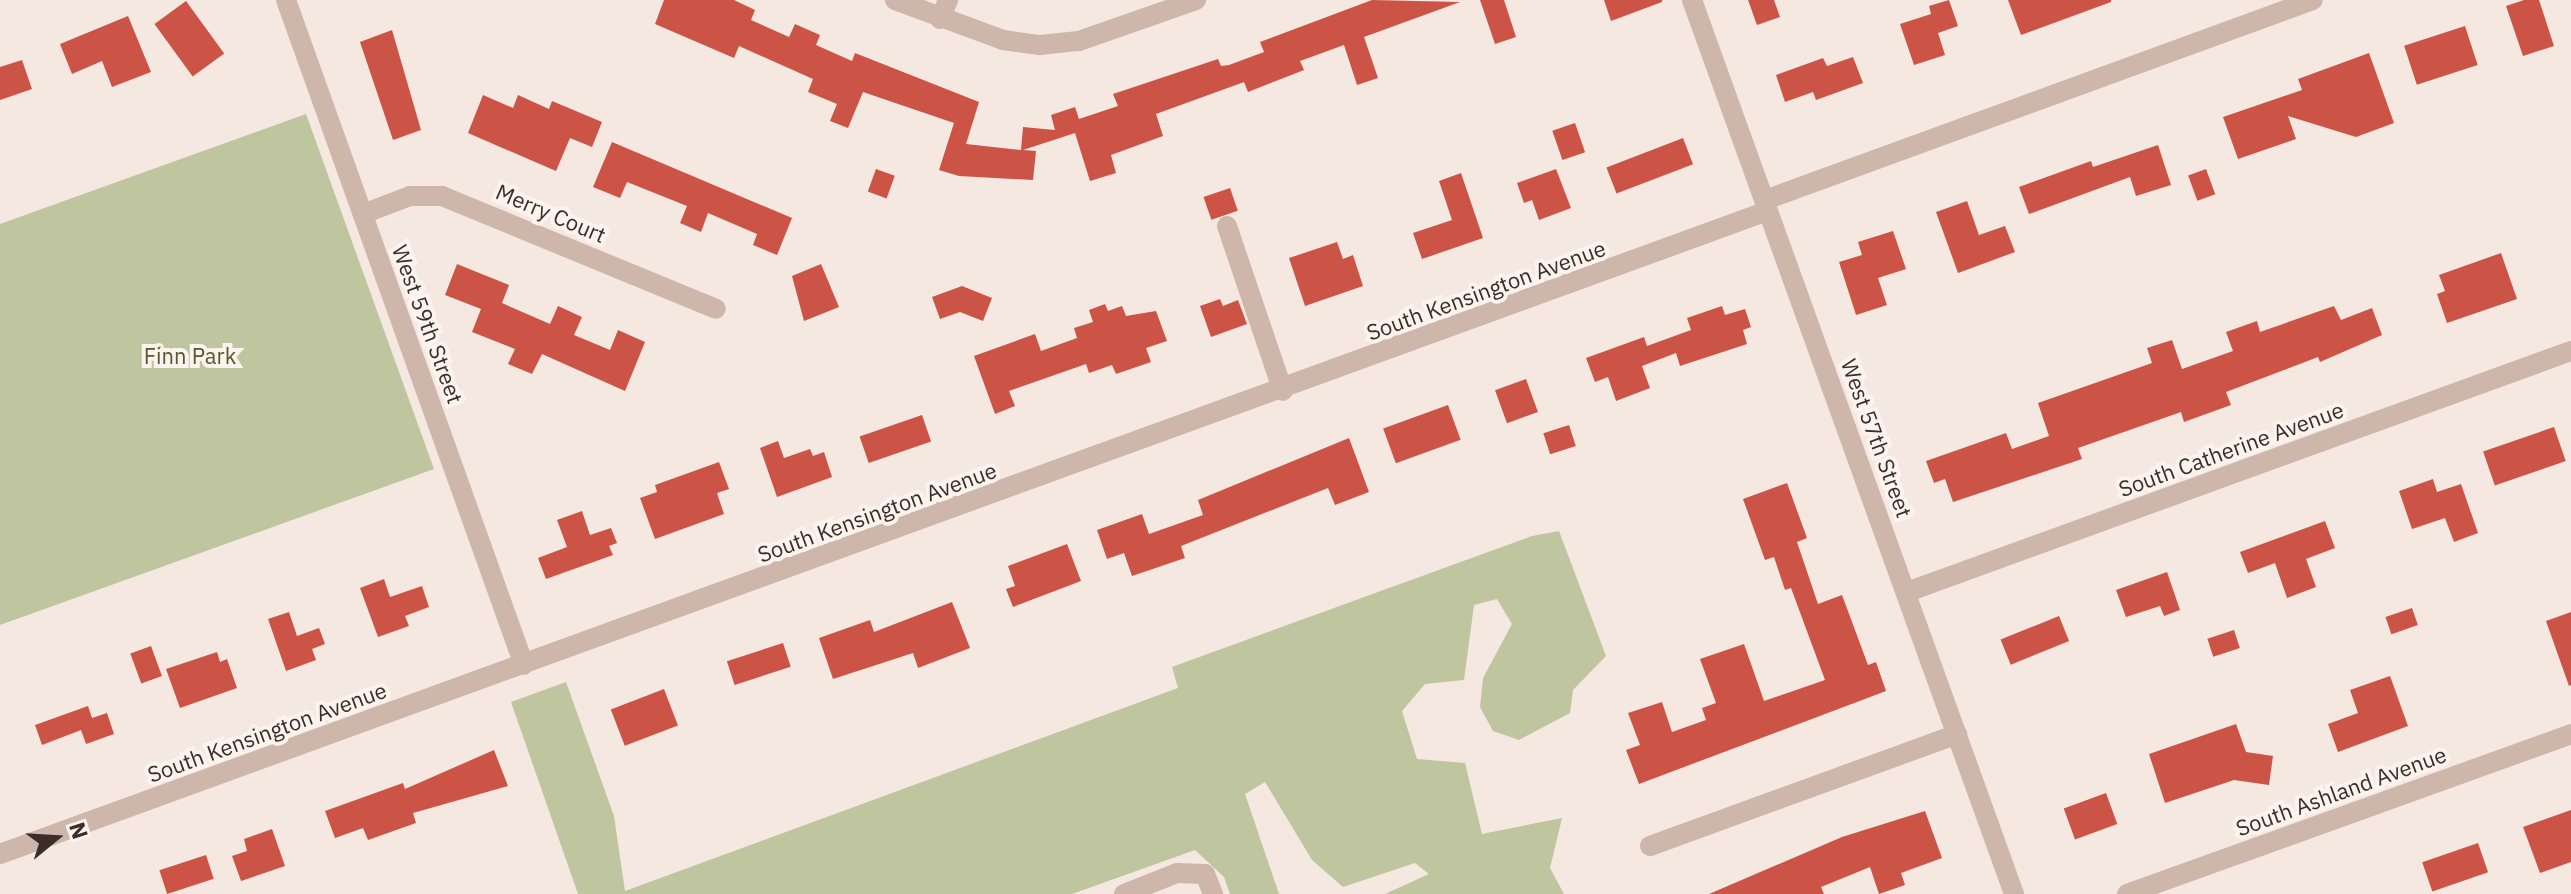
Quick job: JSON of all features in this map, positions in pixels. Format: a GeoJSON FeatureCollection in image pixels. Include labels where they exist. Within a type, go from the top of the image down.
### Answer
{"type":"FeatureCollection","features":[{"type":"Feature","properties":{"kind":"street","name":"West 59th Street"},"geometry":{"type":"LineString","coordinates":[[286,0],[524,665]]}},
{"type":"Feature","properties":{"kind":"street"},"geometry":{"type":"LineString","coordinates":[[895,0],[944,10],[1040,45],[1079,41],[1196,0]]}},
{"type":"Feature","properties":{"kind":"street","name":"West 57th Street"},"geometry":{"type":"LineString","coordinates":[[1692,0],[2014,894]]}},
{"type":"Feature","properties":{"kind":"street","name":"South Kensington Avenue"},"geometry":{"type":"LineString","coordinates":[[0,854],[1283,391],[2313,0]]}},
{"type":"Feature","properties":{"kind":"street","name":"Merry Court"},"geometry":{"type":"LineString","coordinates":[[363,214],[410,196],[442,196],[716,309]]}},
{"type":"Feature","properties":{"kind":"street"},"geometry":{"type":"LineString","coordinates":[[1227,226],[1283,391]]}},
{"type":"Feature","properties":{"kind":"street","name":"South Catherine Avenue"},"geometry":{"type":"LineString","coordinates":[[1907,592],[2571,351]]}},
{"type":"Feature","properties":{"kind":"street"},"geometry":{"type":"LineString","coordinates":[[1650,846],[1957,734]]}},
{"type":"Feature","properties":{"kind":"street","name":"South Ashland Avenue"},"geometry":{"type":"LineString","coordinates":[[2127,894],[2571,734]]}},
{"type":"Feature","properties":{"kind":"street"},"geometry":{"type":"LineString","coordinates":[[1124,894],[1177,873],[1205,874],[1213,894]]}},
{"type":"Feature","properties":{"kind":"green space","name":"Finn Park"},"geometry":{"type":"Polygon","coordinates":[[[306,114],[434,469],[0,625],[0,224],[306,114]]]}},
{"type":"Feature","properties":{"kind":"green space"},"geometry":{"type":"Polygon","coordinates":[[[1559,531],[1606,656],[1573,690],[1570,713],[1519,740],[1493,731],[1480,707],[1483,678],[1512,624],[1497,599],[1474,605],[1464,680],[1425,684],[1402,711],[1417,759],[1465,763],[1482,834],[1562,818],[1550,868],[1564,894],[1385,894],[1429,874],[1415,863],[1343,887],[1312,860],[1265,782],[1245,794],[1279,894],[1230,894],[1224,877],[1195,850],[1072,894],[578,894],[511,702],[566,682],[614,816],[625,891],[1178,688],[1172,667],[1532,536],[1559,531]]]}},
{"type":"Feature","properties":{"kind":"building"},"geometry":{"type":"Polygon","coordinates":[[[664,0],[734,0],[755,10],[751,20],[789,37],[795,24],[820,35],[816,45],[852,61],[855,53],[979,102],[966,144],[1021,150],[1023,127],[1055,130],[1051,115],[1075,107],[1079,119],[1118,106],[1113,94],[1218,59],[1221,66],[1229,65],[1264,52],[1260,42],[1372,0],[1460,2],[1364,37],[1378,78],[1357,85],[1344,45],[1300,61],[1304,70],[1248,92],[1244,82],[1156,114],[1163,136],[1111,155],[1116,173],[1090,181],[1075,133],[1023,150],[1036,151],[1033,180],[959,176],[939,170],[954,123],[863,92],[848,128],[830,121],[837,104],[808,92],[813,79],[739,46],[734,58],[655,24],[664,0]]]}},
{"type":"Feature","properties":{"kind":"building"},"geometry":{"type":"Polygon","coordinates":[[[1480,0],[1504,0],[1516,37],[1495,44],[1480,0]]]}},
{"type":"Feature","properties":{"kind":"building"},"geometry":{"type":"Polygon","coordinates":[[[1604,0],[1662,0],[1662,2],[1611,21],[1604,0]]]}},
{"type":"Feature","properties":{"kind":"building"},"geometry":{"type":"Polygon","coordinates":[[[1748,0],[1774,0],[1780,17],[1757,25],[1748,0]]]}},
{"type":"Feature","properties":{"kind":"building"},"geometry":{"type":"Polygon","coordinates":[[[1949,0],[1958,26],[1938,33],[1945,55],[1914,65],[1900,24],[1931,14],[1929,6],[1949,0]]]}},
{"type":"Feature","properties":{"kind":"building"},"geometry":{"type":"Polygon","coordinates":[[[2008,0],[2111,0],[2111,2],[2021,35],[2008,0]]]}},
{"type":"Feature","properties":{"kind":"building"},"geometry":{"type":"Polygon","coordinates":[[[2524,0],[2539,0],[2554,46],[2523,56],[2506,6],[2524,0]]]}},
{"type":"Feature","properties":{"kind":"building"},"geometry":{"type":"Polygon","coordinates":[[[186,1],[224,54],[193,77],[154,24],[186,1]]]}},
{"type":"Feature","properties":{"kind":"building"},"geometry":{"type":"Polygon","coordinates":[[[128,16],[151,72],[112,87],[102,61],[72,74],[60,44],[128,16]]]}},
{"type":"Feature","properties":{"kind":"building"},"geometry":{"type":"Polygon","coordinates":[[[2465,26],[2478,65],[2417,85],[2404,46],[2465,26]]]}},
{"type":"Feature","properties":{"kind":"building"},"geometry":{"type":"Polygon","coordinates":[[[392,30],[421,130],[393,140],[360,42],[392,30]]]}},
{"type":"Feature","properties":{"kind":"building"},"geometry":{"type":"Polygon","coordinates":[[[2369,53],[2394,123],[2356,137],[2288,116],[2296,139],[2238,159],[2223,117],[2302,90],[2298,79],[2369,53]]]}},
{"type":"Feature","properties":{"kind":"building"},"geometry":{"type":"Polygon","coordinates":[[[1853,57],[1863,83],[1816,100],[1813,92],[1785,102],[1776,75],[1823,58],[1827,66],[1853,57]]]}},
{"type":"Feature","properties":{"kind":"building"},"geometry":{"type":"Polygon","coordinates":[[[22,60],[32,89],[0,100],[0,67],[22,60]]]}},
{"type":"Feature","properties":{"kind":"building"},"geometry":{"type":"Polygon","coordinates":[[[483,95],[513,108],[518,95],[549,109],[552,101],[602,122],[592,147],[570,138],[556,171],[468,133],[483,95]]]}},
{"type":"Feature","properties":{"kind":"building"},"geometry":{"type":"Polygon","coordinates":[[[1575,123],[1585,152],[1562,160],[1552,131],[1575,123]]]}},
{"type":"Feature","properties":{"kind":"building"},"geometry":{"type":"Polygon","coordinates":[[[1683,138],[1693,164],[1616,194],[1606,167],[1683,138]]]}},
{"type":"Feature","properties":{"kind":"building"},"geometry":{"type":"Polygon","coordinates":[[[612,142],[792,218],[777,255],[753,245],[757,234],[708,213],[701,232],[680,223],[687,206],[627,182],[620,198],[593,187],[612,142]]]}},
{"type":"Feature","properties":{"kind":"building"},"geometry":{"type":"Polygon","coordinates":[[[2158,145],[2171,185],[2136,196],[2130,177],[2029,214],[2019,187],[2091,161],[2093,167],[2158,145]]]}},
{"type":"Feature","properties":{"kind":"building"},"geometry":{"type":"Polygon","coordinates":[[[876,169],[895,176],[887,198],[868,192],[876,169]]]}},
{"type":"Feature","properties":{"kind":"building"},"geometry":{"type":"Polygon","coordinates":[[[1556,169],[1571,208],[1539,220],[1532,200],[1524,203],[1517,183],[1556,169]]]}},
{"type":"Feature","properties":{"kind":"building"},"geometry":{"type":"Polygon","coordinates":[[[2206,169],[2215,194],[2197,201],[2188,175],[2206,169]]]}},
{"type":"Feature","properties":{"kind":"building"},"geometry":{"type":"Polygon","coordinates":[[[1461,173],[1483,238],[1422,259],[1413,233],[1452,220],[1439,181],[1461,173]]]}},
{"type":"Feature","properties":{"kind":"building"},"geometry":{"type":"Polygon","coordinates":[[[1230,188],[1238,211],[1211,220],[1204,197],[1230,188]]]}},
{"type":"Feature","properties":{"kind":"building"},"geometry":{"type":"Polygon","coordinates":[[[1967,201],[1979,235],[2005,226],[2015,252],[1958,273],[1936,212],[1967,201]]]}},
{"type":"Feature","properties":{"kind":"building"},"geometry":{"type":"Polygon","coordinates":[[[1893,231],[1906,269],[1878,278],[1887,305],[1856,315],[1839,262],[1862,255],[1858,242],[1893,231]]]}},
{"type":"Feature","properties":{"kind":"building"},"geometry":{"type":"Polygon","coordinates":[[[1337,242],[1343,259],[1353,255],[1363,286],[1305,306],[1289,258],[1337,242]]]}},
{"type":"Feature","properties":{"kind":"building"},"geometry":{"type":"Polygon","coordinates":[[[2501,253],[2517,299],[2447,323],[2437,294],[2445,291],[2439,275],[2501,253]]]}},
{"type":"Feature","properties":{"kind":"building"},"geometry":{"type":"Polygon","coordinates":[[[457,264],[509,285],[502,303],[550,324],[558,306],[582,317],[574,335],[610,350],[618,330],[645,342],[625,391],[542,354],[532,374],[508,364],[515,349],[472,332],[481,309],[445,295],[457,264]]]}},
{"type":"Feature","properties":{"kind":"building"},"geometry":{"type":"Polygon","coordinates":[[[821,264],[839,307],[804,321],[792,276],[821,264]]]}},
{"type":"Feature","properties":{"kind":"building"},"geometry":{"type":"Polygon","coordinates":[[[962,286],[992,298],[983,321],[960,312],[940,319],[932,297],[962,286]]]}},
{"type":"Feature","properties":{"kind":"building"},"geometry":{"type":"Polygon","coordinates":[[[1220,299],[1223,306],[1238,300],[1247,324],[1211,337],[1200,306],[1220,299]]]}},
{"type":"Feature","properties":{"kind":"building"},"geometry":{"type":"Polygon","coordinates":[[[1105,304],[1108,311],[1122,306],[1126,316],[1156,311],[1167,341],[1146,348],[1151,362],[1116,374],[1112,365],[1089,373],[1086,364],[1009,391],[1015,406],[995,414],[974,356],[1035,334],[1041,351],[1077,338],[1074,328],[1093,322],[1089,310],[1105,304]]]}},
{"type":"Feature","properties":{"kind":"building"},"geometry":{"type":"Polygon","coordinates":[[[1722,306],[1725,315],[1745,309],[1751,327],[1743,330],[1747,344],[1680,366],[1676,353],[1642,366],[1650,388],[1616,401],[1608,377],[1595,382],[1586,358],[1644,337],[1647,346],[1691,330],[1687,318],[1722,306]]]}},
{"type":"Feature","properties":{"kind":"building"},"geometry":{"type":"Polygon","coordinates":[[[2334,306],[2341,320],[2372,308],[2382,335],[2320,362],[2318,357],[2226,392],[2231,405],[2184,422],[2181,412],[2078,448],[2082,459],[1953,502],[1945,479],[1934,483],[1926,461],[2006,433],[2012,449],[2049,436],[2038,403],[2152,363],[2147,348],[2172,340],[2182,369],[2233,351],[2226,332],[2257,321],[2260,332],[2334,306]]]}},
{"type":"Feature","properties":{"kind":"building"},"geometry":{"type":"Polygon","coordinates":[[[1526,379],[1538,412],[1507,423],[1495,390],[1526,379]]]}},
{"type":"Feature","properties":{"kind":"building"},"geometry":{"type":"Polygon","coordinates":[[[1448,405],[1461,440],[1396,463],[1383,429],[1448,405]]]}},
{"type":"Feature","properties":{"kind":"building"},"geometry":{"type":"Polygon","coordinates":[[[922,415],[931,441],[869,463],[860,436],[922,415]]]}},
{"type":"Feature","properties":{"kind":"building"},"geometry":{"type":"Polygon","coordinates":[[[1569,425],[1576,446],[1550,454],[1543,433],[1569,425]]]}},
{"type":"Feature","properties":{"kind":"building"},"geometry":{"type":"Polygon","coordinates":[[[2554,427],[2566,461],[2495,485],[2483,451],[2554,427]]]}},
{"type":"Feature","properties":{"kind":"building"},"geometry":{"type":"Polygon","coordinates":[[[1349,438],[1369,492],[1335,505],[1328,488],[1181,546],[1185,558],[1132,576],[1124,553],[1107,559],[1097,530],[1142,514],[1149,534],[1203,515],[1198,500],[1349,438]]]}},
{"type":"Feature","properties":{"kind":"building"},"geometry":{"type":"Polygon","coordinates":[[[778,441],[784,458],[810,449],[813,456],[824,452],[832,477],[777,497],[760,448],[778,441]]]}},
{"type":"Feature","properties":{"kind":"building"},"geometry":{"type":"Polygon","coordinates":[[[719,462],[729,489],[717,493],[724,514],[655,539],[640,498],[657,492],[655,485],[719,462]]]}},
{"type":"Feature","properties":{"kind":"building"},"geometry":{"type":"Polygon","coordinates":[[[2433,479],[2437,492],[2461,484],[2478,533],[2454,542],[2445,518],[2412,529],[2399,491],[2433,479]]]}},
{"type":"Feature","properties":{"kind":"building"},"geometry":{"type":"Polygon","coordinates":[[[1787,483],[1807,538],[1797,542],[1818,604],[1842,595],[1868,665],[1876,662],[1886,691],[1639,784],[1626,750],[1640,745],[1628,713],[1662,702],[1672,732],[1706,720],[1702,708],[1716,703],[1700,659],[1744,644],[1764,701],[1825,680],[1791,588],[1785,590],[1774,557],[1765,560],[1743,499],[1787,483]]]}},
{"type":"Feature","properties":{"kind":"building"},"geometry":{"type":"Polygon","coordinates":[[[582,511],[590,535],[611,528],[617,543],[609,546],[613,555],[546,579],[538,558],[567,547],[557,520],[582,511]]]}},
{"type":"Feature","properties":{"kind":"building"},"geometry":{"type":"Polygon","coordinates":[[[2325,521],[2335,548],[2306,559],[2316,587],[2287,598],[2275,563],[2248,573],[2240,552],[2325,521]]]}},
{"type":"Feature","properties":{"kind":"building"},"geometry":{"type":"Polygon","coordinates":[[[1067,544],[1081,581],[1013,607],[1006,589],[1015,586],[1008,566],[1067,544]]]}},
{"type":"Feature","properties":{"kind":"building"},"geometry":{"type":"Polygon","coordinates":[[[2167,572],[2180,610],[2164,616],[2160,606],[2126,617],[2116,590],[2167,572]]]}},
{"type":"Feature","properties":{"kind":"building"},"geometry":{"type":"Polygon","coordinates":[[[384,579],[390,597],[422,586],[429,607],[405,616],[409,626],[378,637],[360,588],[384,579]]]}},
{"type":"Feature","properties":{"kind":"building"},"geometry":{"type":"Polygon","coordinates":[[[952,602],[970,648],[918,668],[913,653],[833,679],[819,638],[870,620],[874,632],[952,602]]]}},
{"type":"Feature","properties":{"kind":"building"},"geometry":{"type":"Polygon","coordinates":[[[2412,608],[2418,625],[2391,634],[2386,617],[2412,608]]]}},
{"type":"Feature","properties":{"kind":"building"},"geometry":{"type":"Polygon","coordinates":[[[289,612],[297,636],[319,628],[325,644],[312,649],[316,660],[286,671],[268,619],[289,612]]]}},
{"type":"Feature","properties":{"kind":"building"},"geometry":{"type":"Polygon","coordinates":[[[2571,612],[2571,685],[2569,686],[2546,621],[2571,612]]]}},
{"type":"Feature","properties":{"kind":"building"},"geometry":{"type":"Polygon","coordinates":[[[2059,616],[2069,641],[2011,665],[2001,640],[2059,616]]]}},
{"type":"Feature","properties":{"kind":"building"},"geometry":{"type":"Polygon","coordinates":[[[2234,630],[2240,648],[2213,657],[2207,639],[2234,630]]]}},
{"type":"Feature","properties":{"kind":"building"},"geometry":{"type":"Polygon","coordinates":[[[783,643],[791,667],[735,685],[727,661],[783,643]]]}},
{"type":"Feature","properties":{"kind":"building"},"geometry":{"type":"Polygon","coordinates":[[[151,646],[162,676],[141,684],[130,654],[151,646]]]}},
{"type":"Feature","properties":{"kind":"building"},"geometry":{"type":"Polygon","coordinates":[[[217,652],[220,662],[227,659],[237,688],[180,708],[166,669],[217,652]]]}},
{"type":"Feature","properties":{"kind":"building"},"geometry":{"type":"Polygon","coordinates":[[[2390,676],[2408,726],[2338,752],[2328,724],[2358,713],[2350,690],[2390,676]]]}},
{"type":"Feature","properties":{"kind":"building"},"geometry":{"type":"Polygon","coordinates":[[[664,689],[678,725],[625,746],[611,709],[664,689]]]}},
{"type":"Feature","properties":{"kind":"building"},"geometry":{"type":"Polygon","coordinates":[[[88,706],[92,718],[107,713],[114,734],[86,744],[81,730],[42,745],[35,725],[88,706]]]}},
{"type":"Feature","properties":{"kind":"building"},"geometry":{"type":"Polygon","coordinates":[[[2236,724],[2246,752],[2273,756],[2269,785],[2234,780],[2165,803],[2149,754],[2236,724]]]}},
{"type":"Feature","properties":{"kind":"building"},"geometry":{"type":"Polygon","coordinates":[[[494,750],[508,786],[413,813],[416,823],[368,840],[363,828],[335,838],[325,811],[403,783],[405,789],[494,750]]]}},
{"type":"Feature","properties":{"kind":"building"},"geometry":{"type":"Polygon","coordinates":[[[2106,793],[2117,824],[2075,839],[2064,808],[2106,793]]]}},
{"type":"Feature","properties":{"kind":"building"},"geometry":{"type":"Polygon","coordinates":[[[2571,810],[2571,862],[2540,873],[2523,827],[2571,810]]]}},
{"type":"Feature","properties":{"kind":"building"},"geometry":{"type":"Polygon","coordinates":[[[1925,811],[1942,858],[1901,873],[1905,885],[1879,894],[1870,867],[1821,887],[1824,894],[1709,894],[1842,837],[1925,811]]]}},
{"type":"Feature","properties":{"kind":"building"},"geometry":{"type":"Polygon","coordinates":[[[272,829],[285,866],[241,881],[232,856],[247,851],[244,839],[272,829]]]}},
{"type":"Feature","properties":{"kind":"building"},"geometry":{"type":"Polygon","coordinates":[[[2478,843],[2488,872],[2432,892],[2422,862],[2478,843]]]}},
{"type":"Feature","properties":{"kind":"building"},"geometry":{"type":"Polygon","coordinates":[[[206,855],[214,879],[167,894],[159,870],[206,855]]]}}]}
